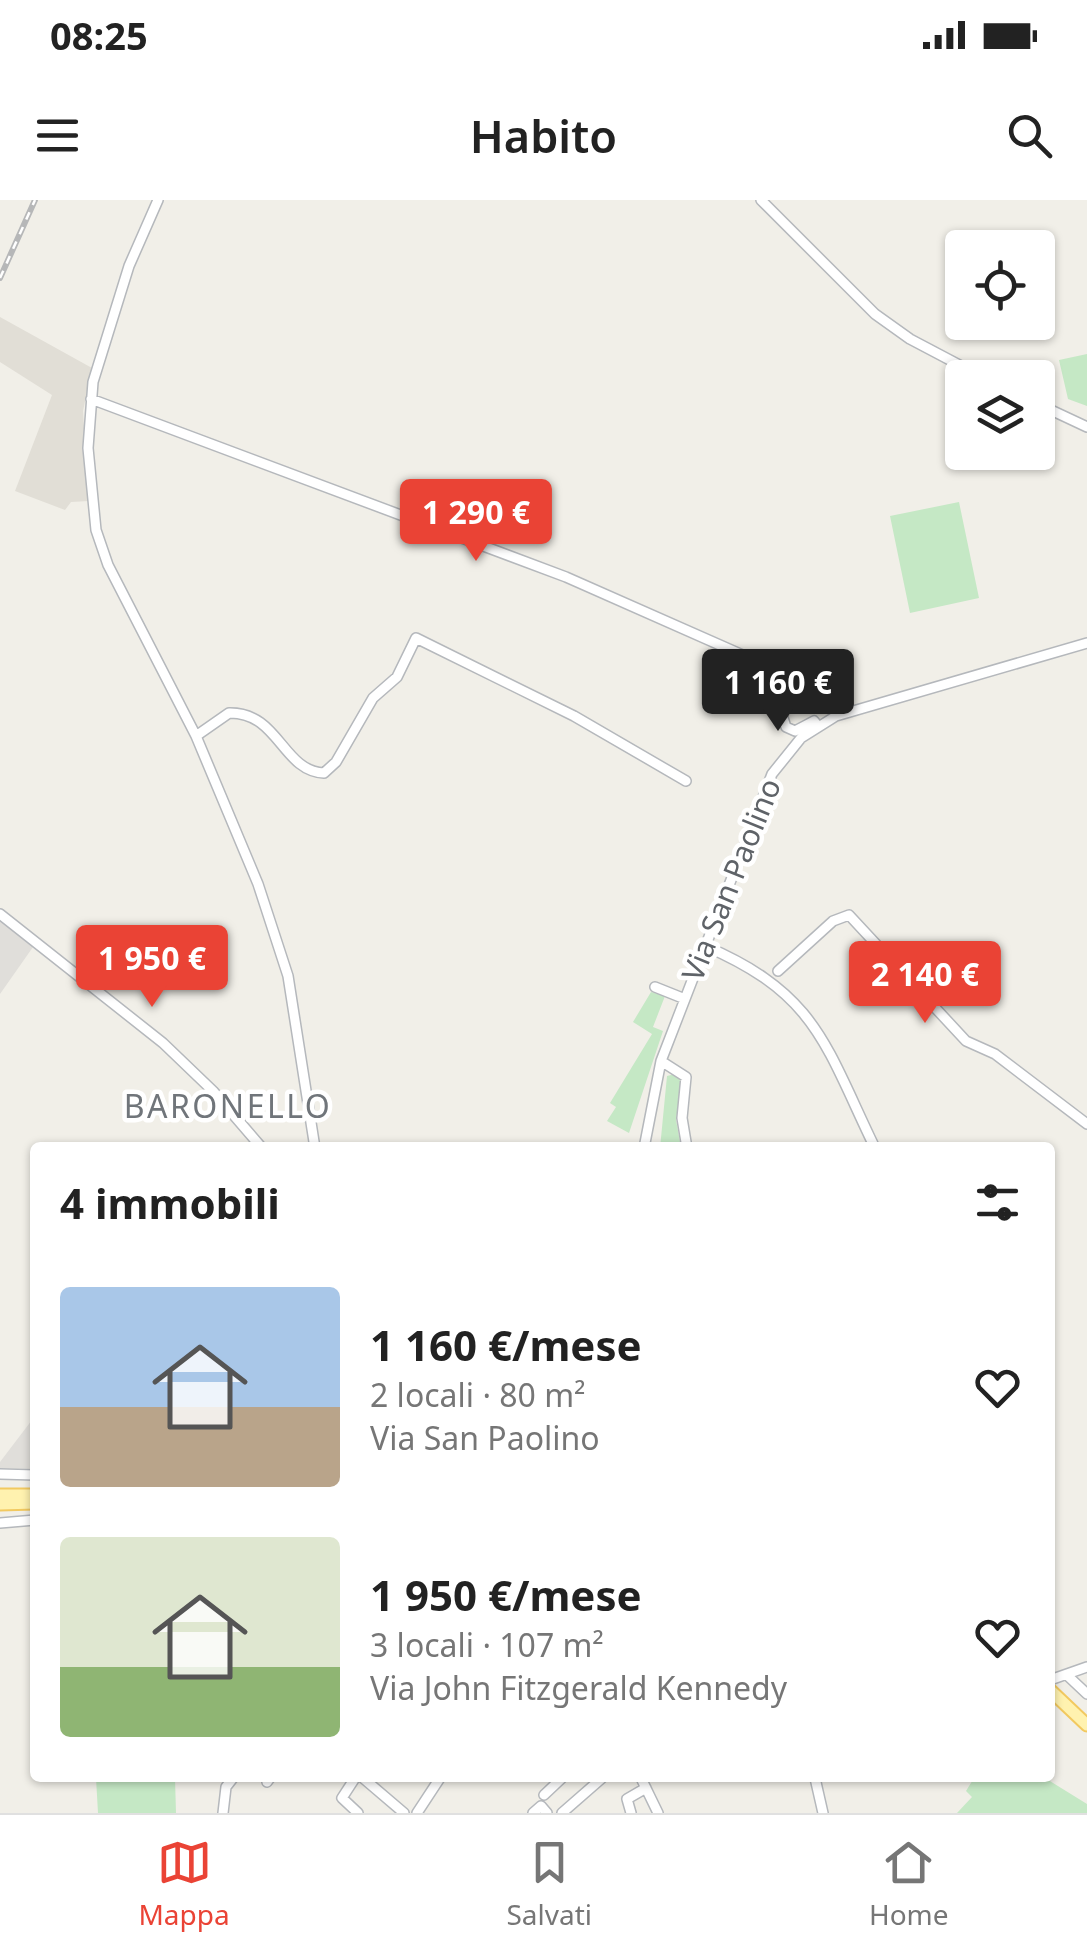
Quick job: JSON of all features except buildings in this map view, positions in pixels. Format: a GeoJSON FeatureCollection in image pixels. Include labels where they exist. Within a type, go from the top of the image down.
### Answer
{"type":"FeatureCollection","features":[{"type":"Feature","properties":{"kind":"main road"},"geometry":{"type":"LineString","coordinates":[[0,1495],[30,1503]]}},
{"type":"Feature","properties":{"kind":"main road"},"geometry":{"type":"LineString","coordinates":[[0,1504],[30,1496]]}},
{"type":"Feature","properties":{"kind":"main road"},"geometry":{"type":"LineString","coordinates":[[1055,1686],[1087,1716]]}},
{"type":"Feature","properties":{"kind":"main road"},"geometry":{"type":"LineString","coordinates":[[1055,1695],[1087,1725]]}},
{"type":"Feature","properties":{"kind":"street"},"geometry":{"type":"LineString","coordinates":[[158,200],[109,325],[91,398],[88,448],[100,548],[196,736],[284,960],[315,1142]]}},
{"type":"Feature","properties":{"kind":"street"},"geometry":{"type":"LineString","coordinates":[[761,200],[875,314],[950,360]]}},
{"type":"Feature","properties":{"kind":"street"},"geometry":{"type":"LineString","coordinates":[[91,398],[111,402],[566,577],[781,672],[786,679],[778,702],[786,727],[794,732],[814,721],[818,726]]}},
{"type":"Feature","properties":{"kind":"street"},"geometry":{"type":"LineString","coordinates":[[1055,412],[1087,427]]}},
{"type":"Feature","properties":{"kind":"street"},"geometry":{"type":"LineString","coordinates":[[196,736],[223,716],[245,714],[260,719],[306,769],[329,771],[373,698],[397,676],[416,638],[574,716],[686,782]]}},
{"type":"Feature","properties":{"kind":"street","name":"Via San Paolino"},"geometry":{"type":"LineString","coordinates":[[645,1142],[660,1061],[772,774],[792,746],[818,726],[857,709],[1087,643]]}},
{"type":"Feature","properties":{"kind":"street"},"geometry":{"type":"LineString","coordinates":[[0,914],[163,1043],[214,1091],[257,1142]]}},
{"type":"Feature","properties":{"kind":"street"},"geometry":{"type":"LineString","coordinates":[[778,971],[833,921],[849,915],[966,1041],[995,1054],[1087,1124]]}},
{"type":"Feature","properties":{"kind":"street"},"geometry":{"type":"LineString","coordinates":[[705,946],[768,979],[801,1006],[821,1037],[872,1142]]}},
{"type":"Feature","properties":{"kind":"street"},"geometry":{"type":"LineString","coordinates":[[655,987],[684,998]]}},
{"type":"Feature","properties":{"kind":"street"},"geometry":{"type":"LineString","coordinates":[[660,1061],[686,1077],[682,1118],[686,1142]]}},
{"type":"Feature","properties":{"kind":"street"},"geometry":{"type":"LineString","coordinates":[[0,1483],[0,1474],[30,1475]]}},
{"type":"Feature","properties":{"kind":"street"},"geometry":{"type":"LineString","coordinates":[[0,1524],[30,1521]]}},
{"type":"Feature","properties":{"kind":"street"},"geometry":{"type":"LineString","coordinates":[[1055,1680],[1087,1667]]}},
{"type":"Feature","properties":{"kind":"street"},"geometry":{"type":"LineString","coordinates":[[1070,1677],[1087,1694]]}},
{"type":"Feature","properties":{"kind":"street"},"geometry":{"type":"LineString","coordinates":[[223,1813],[230,1782]]}},
{"type":"Feature","properties":{"kind":"street"},"geometry":{"type":"LineString","coordinates":[[356,1782],[342,1798],[358,1813]]}},
{"type":"Feature","properties":{"kind":"street"},"geometry":{"type":"LineString","coordinates":[[364,1782],[404,1813]]}},
{"type":"Feature","properties":{"kind":"street"},"geometry":{"type":"LineString","coordinates":[[417,1813],[437,1782]]}},
{"type":"Feature","properties":{"kind":"street"},"geometry":{"type":"LineString","coordinates":[[544,1795],[558,1782]]}},
{"type":"Feature","properties":{"kind":"street"},"geometry":{"type":"LineString","coordinates":[[562,1813],[597,1782]]}},
{"type":"Feature","properties":{"kind":"street"},"geometry":{"type":"LineString","coordinates":[[816,1782],[823,1813]]}},
{"type":"Feature","properties":{"kind":"street"},"geometry":{"type":"LineString","coordinates":[[631,1813],[627,1799],[644,1783],[658,1813]]}},
{"type":"Feature","properties":{"kind":"street"},"geometry":{"type":"LineString","coordinates":[[533,1813],[541,1806],[547,1813]]}},
{"type":"Feature","properties":{"kind":"shaded area"},"geometry":{"type":"Polygon","coordinates":[[[0,317],[92,368],[83,411],[89,501],[71,502],[65,510],[15,491],[52,395],[0,362],[0,317]]]}},
{"type":"Feature","properties":{"kind":"shaded area"},"geometry":{"type":"Polygon","coordinates":[[[0,920],[33,947],[0,994],[0,920]]]}},
{"type":"Feature","properties":{"kind":"shaded area"},"geometry":{"type":"Polygon","coordinates":[[[30,1423],[30,1469],[0,1468],[0,1462],[30,1423]]]}},
{"type":"Feature","properties":{"kind":"green space"},"geometry":{"type":"Polygon","coordinates":[[[1087,354],[1087,406],[1068,399],[1059,360],[1087,354]]]}},
{"type":"Feature","properties":{"kind":"green space"},"geometry":{"type":"Polygon","coordinates":[[[959,502],[979,598],[910,613],[890,516],[959,502]]]}},
{"type":"Feature","properties":{"kind":"green space"},"geometry":{"type":"Polygon","coordinates":[[[651,992],[665,996],[653,1027],[663,1031],[629,1133],[607,1121],[616,1107],[610,1103],[652,1034],[633,1022],[651,992]]]}},
{"type":"Feature","properties":{"kind":"green space"},"geometry":{"type":"Polygon","coordinates":[[[675,1074],[682,1083],[676,1120],[680,1142],[661,1142],[667,1076],[675,1074]]]}},
{"type":"Feature","properties":{"kind":"green space"},"geometry":{"type":"Polygon","coordinates":[[[96,1782],[175,1782],[176,1813],[98,1813],[96,1782]]]}},
{"type":"Feature","properties":{"kind":"green space"},"geometry":{"type":"Polygon","coordinates":[[[972,1782],[1051,1782],[1087,1804],[1087,1813],[957,1813],[972,1797],[966,1791],[972,1782]]]}},
{"type":"Feature","properties":{"kind":"railway"},"geometry":{"type":"LineString","coordinates":[[0,278],[35,200]]}},
{"type":"Feature","properties":{"kind":"district","name":"BARONELLO"},"geometry":{"type":"Point","coordinates":[228,1107]}}]}
